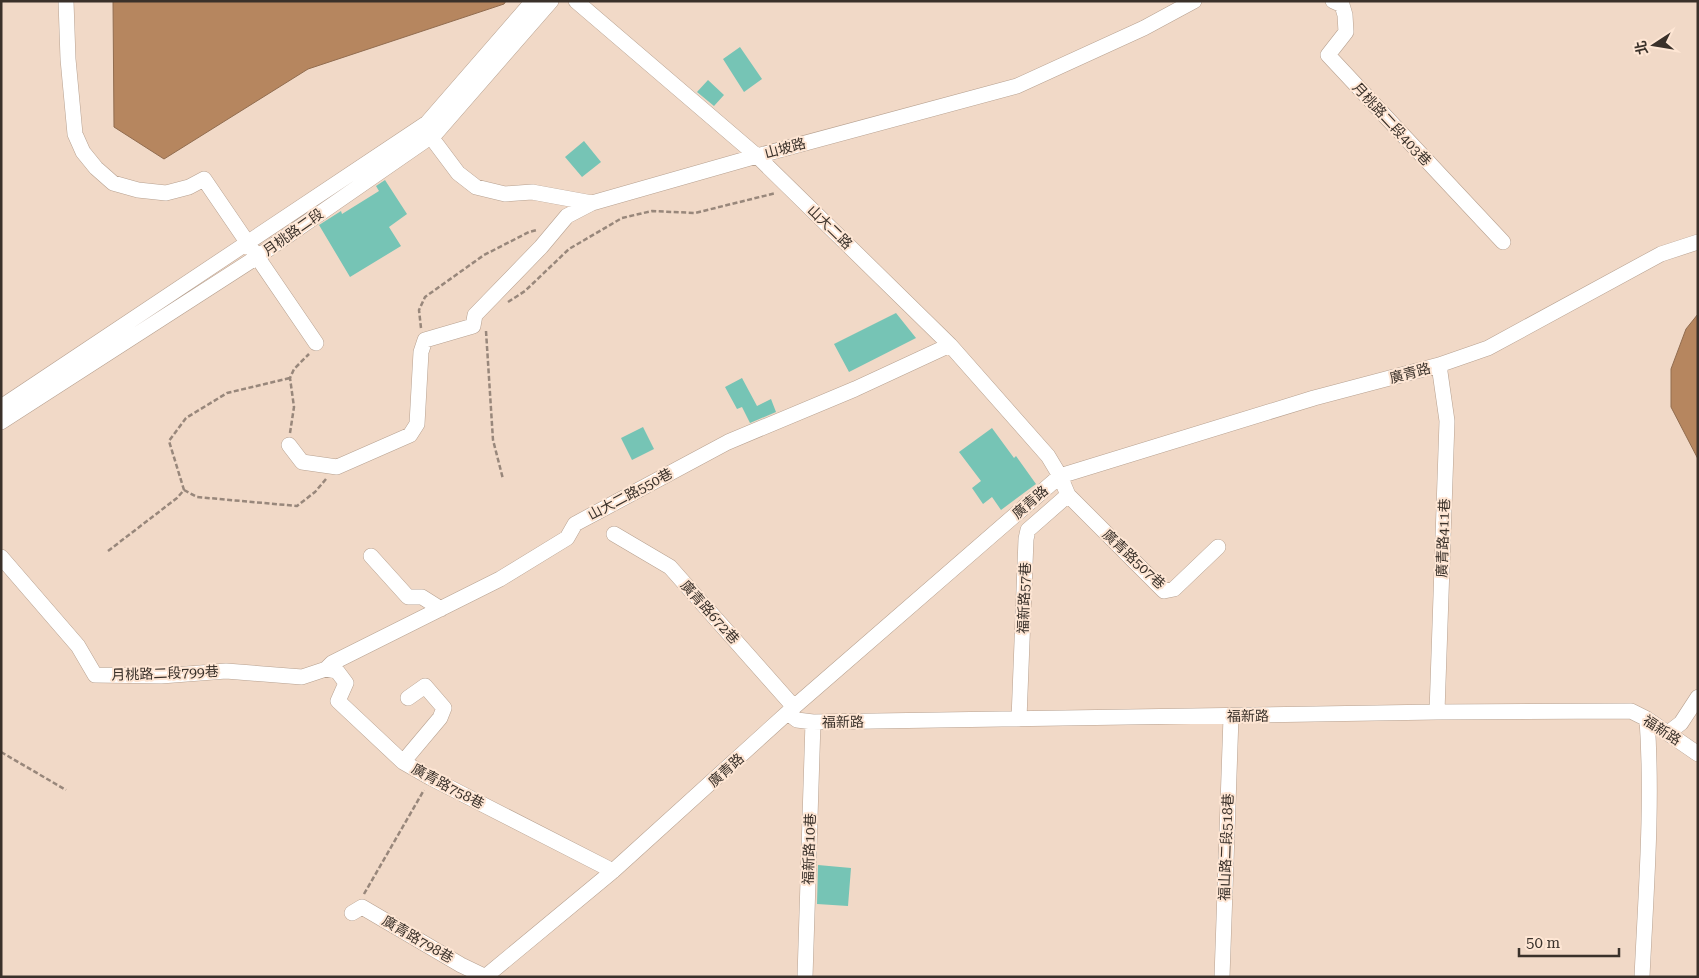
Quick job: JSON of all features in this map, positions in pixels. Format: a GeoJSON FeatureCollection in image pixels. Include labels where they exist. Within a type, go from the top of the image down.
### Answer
{"type":"FeatureCollection","features":[{"type":"Feature","properties":{"kind":"street"},"geometry":{"type":"LineString","coordinates":[[66,1],[68,59],[75,134],[83,152],[113,184],[138,190],[166,193],[189,187],[204,179],[316,343]]}},
{"type":"Feature","properties":{"kind":"street","name":"月桃路二段"},"geometry":{"type":"LineString","coordinates":[[1,407],[428,123],[533,1]]}},
{"type":"Feature","properties":{"kind":"street","name":"月桃路二段"},"geometry":{"type":"LineString","coordinates":[[1,422],[257,257],[431,137],[551,1]]}},
{"type":"Feature","properties":{"kind":"street","name":"山大二路"},"geometry":{"type":"LineString","coordinates":[[576,1],[757,156],[787,185],[950,345],[1048,456],[1060,476]]}},
{"type":"Feature","properties":{"kind":"street","name":"山坡路"},"geometry":{"type":"LineString","coordinates":[[423,346],[473,326],[475,315],[568,216],[592,203],[757,156],[1017,86],[1144,28],[1194,1]]}},
{"type":"Feature","properties":{"kind":"street","name":"月桃路二段403巷"},"geometry":{"type":"LineString","coordinates":[[1333,1],[1342,5],[1345,15],[1346,32],[1328,55],[1503,242]]}},
{"type":"Feature","properties":{"kind":"street"},"geometry":{"type":"LineString","coordinates":[[431,137],[458,173],[476,186],[505,194],[532,192],[592,203]]}},
{"type":"Feature","properties":{"kind":"street","name":"廣青路"},"geometry":{"type":"LineString","coordinates":[[486,977],[612,871],[791,710],[1060,476],[1314,398],[1440,365],[1488,348],[1660,254],[1698,242]]}},
{"type":"Feature","properties":{"kind":"street","name":"山大二路550巷"},"geometry":{"type":"LineString","coordinates":[[326,669],[332,663],[500,579],[567,538],[575,524],[728,442],[856,389],[950,345]]}},
{"type":"Feature","properties":{"kind":"street"},"geometry":{"type":"LineString","coordinates":[[289,445],[302,462],[337,467],[410,435],[417,424],[423,346]]}},
{"type":"Feature","properties":{"kind":"street","name":"廣青路411巷"},"geometry":{"type":"LineString","coordinates":[[1437,712],[1447,421],[1440,365]]}},
{"type":"Feature","properties":{"kind":"street","name":"廣青路507巷"},"geometry":{"type":"LineString","coordinates":[[1060,476],[1068,495],[1164,591],[1174,589],[1218,547]]}},
{"type":"Feature","properties":{"kind":"street","name":"福新路57巷"},"geometry":{"type":"LineString","coordinates":[[1019,720],[1026,539],[1028,530],[1068,495]]}},
{"type":"Feature","properties":{"kind":"street","name":"廣青路672巷"},"geometry":{"type":"LineString","coordinates":[[614,534],[670,567],[791,710]]}},
{"type":"Feature","properties":{"kind":"street"},"geometry":{"type":"LineString","coordinates":[[371,556],[408,597],[422,597],[441,609]]}},
{"type":"Feature","properties":{"kind":"street","name":"月桃路二段799巷"},"geometry":{"type":"LineString","coordinates":[[1,557],[78,646],[95,675],[161,676],[226,671],[302,677],[326,669]]}},
{"type":"Feature","properties":{"kind":"street","name":"廣青路758巷"},"geometry":{"type":"LineString","coordinates":[[326,669],[337,671],[346,683],[338,701],[403,762],[612,871]]}},
{"type":"Feature","properties":{"kind":"street"},"geometry":{"type":"LineString","coordinates":[[403,762],[440,718],[444,708],[425,686],[408,698]]}},
{"type":"Feature","properties":{"kind":"street"},"geometry":{"type":"LineString","coordinates":[[1668,733],[1681,723],[1698,697]]}},
{"type":"Feature","properties":{"kind":"street","name":"福新路"},"geometry":{"type":"LineString","coordinates":[[791,710],[797,720],[813,722],[1231,717],[1437,712],[1631,711],[1647,719],[1698,754]]}},
{"type":"Feature","properties":{"kind":"street","name":"福山路二段518巷"},"geometry":{"type":"LineString","coordinates":[[1222,977],[1231,717]]}},
{"type":"Feature","properties":{"kind":"street"},"geometry":{"type":"LineString","coordinates":[[1642,977],[1648,840],[1649,741],[1647,719]]}},
{"type":"Feature","properties":{"kind":"street","name":"福新路10巷"},"geometry":{"type":"LineString","coordinates":[[805,977],[813,722]]}},
{"type":"Feature","properties":{"kind":"street","name":"廣青路798巷"},"geometry":{"type":"LineString","coordinates":[[357,910],[486,977]]}},
{"type":"Feature","properties":{"kind":"path"},"geometry":{"type":"LineString","coordinates":[[491,299],[497,308],[504,305],[525,291],[569,249],[622,218],[652,211],[695,213],[773,195],[787,185]]}},
{"type":"Feature","properties":{"kind":"path"},"geometry":{"type":"LineString","coordinates":[[423,346],[419,310],[425,297],[484,256],[514,240],[530,232],[558,227]]}},
{"type":"Feature","properties":{"kind":"path"},"geometry":{"type":"LineString","coordinates":[[490,324],[486,332],[493,440],[503,480]]}},
{"type":"Feature","properties":{"kind":"path"},"geometry":{"type":"LineString","coordinates":[[289,445],[294,407],[290,378],[294,369],[310,353],[316,343]]}},
{"type":"Feature","properties":{"kind":"path"},"geometry":{"type":"LineString","coordinates":[[290,378],[227,393],[186,418],[169,441],[184,490],[196,497],[297,506],[315,492],[337,467]]}},
{"type":"Feature","properties":{"kind":"path"},"geometry":{"type":"LineString","coordinates":[[108,551],[177,498],[184,490]]}},
{"type":"Feature","properties":{"kind":"path"},"geometry":{"type":"LineString","coordinates":[[1,752],[66,790]]}},
{"type":"Feature","properties":{"kind":"path"},"geometry":{"type":"LineString","coordinates":[[357,910],[431,778]]}},
{"type":"Feature","properties":{"kind":"shaded area"},"geometry":{"type":"Polygon","coordinates":[[[113,1],[506,1],[504,4],[308,69],[164,159],[114,127],[113,1]]]}},
{"type":"Feature","properties":{"kind":"shaded area"},"geometry":{"type":"Polygon","coordinates":[[[1698,314],[1698,459],[1671,407],[1671,369],[1686,329],[1698,314]]]}},
{"type":"Feature","properties":{"kind":"building"},"geometry":{"type":"Polygon","coordinates":[[[740,47],[762,79],[744,92],[723,59],[740,47]]]}},
{"type":"Feature","properties":{"kind":"building"},"geometry":{"type":"Polygon","coordinates":[[[708,80],[724,95],[714,106],[697,92],[708,80]]]}},
{"type":"Feature","properties":{"kind":"building"},"geometry":{"type":"Polygon","coordinates":[[[584,141],[601,162],[582,177],[565,157],[584,141]]]}},
{"type":"Feature","properties":{"kind":"building"},"geometry":{"type":"Polygon","coordinates":[[[385,180],[407,214],[389,227],[401,246],[350,277],[319,225],[341,211],[342,214],[379,191],[376,186],[385,180]]]}},
{"type":"Feature","properties":{"kind":"building"},"geometry":{"type":"Polygon","coordinates":[[[896,313],[916,338],[849,372],[834,344],[896,313]]]}},
{"type":"Feature","properties":{"kind":"building"},"geometry":{"type":"Polygon","coordinates":[[[742,378],[757,406],[771,399],[776,412],[750,423],[742,407],[737,409],[725,387],[742,378]]]}},
{"type":"Feature","properties":{"kind":"building"},"geometry":{"type":"Polygon","coordinates":[[[643,427],[654,449],[632,460],[621,438],[643,427]]]}},
{"type":"Feature","properties":{"kind":"building"},"geometry":{"type":"Polygon","coordinates":[[[992,428],[1014,458],[1016,456],[1036,484],[1001,510],[992,497],[983,504],[972,488],[981,481],[959,452],[992,428]]]}},
{"type":"Feature","properties":{"kind":"building"},"geometry":{"type":"Polygon","coordinates":[[[818,865],[851,868],[848,906],[817,904],[818,865]]]}}]}
